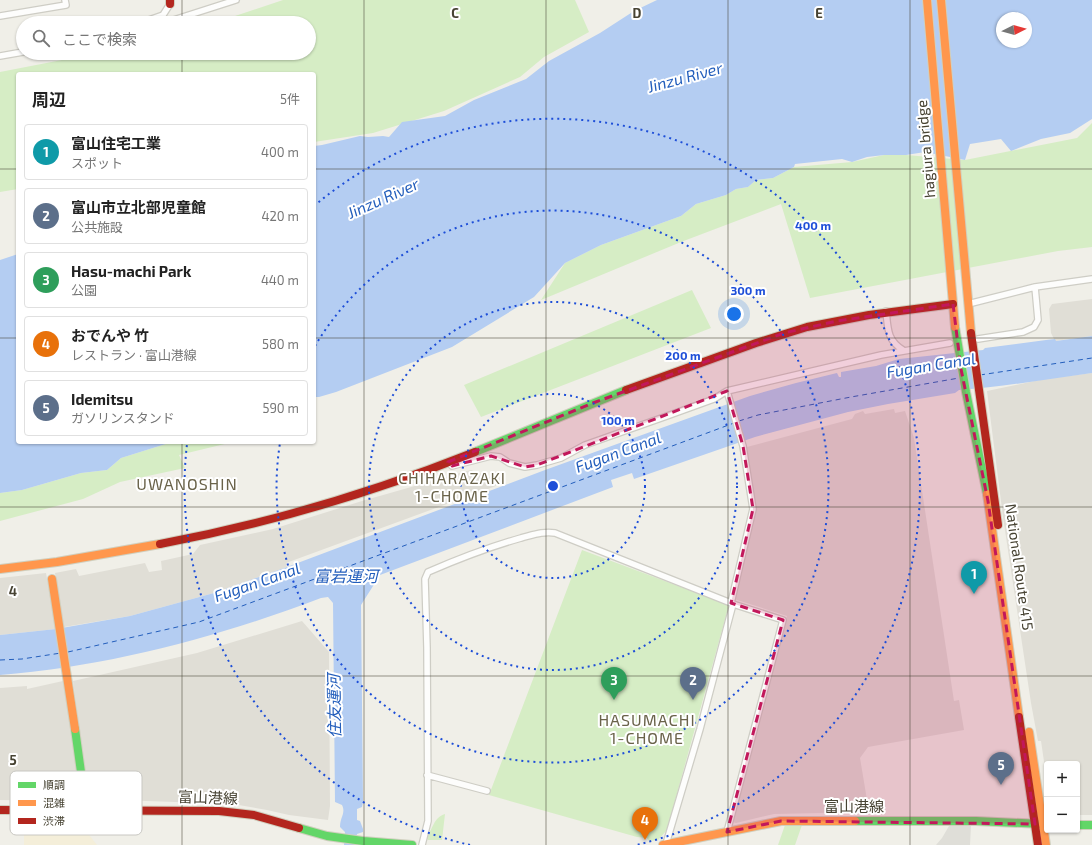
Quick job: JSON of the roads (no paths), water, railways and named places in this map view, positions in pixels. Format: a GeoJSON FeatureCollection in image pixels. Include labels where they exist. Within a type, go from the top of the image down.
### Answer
{"type":"FeatureCollection","features":[{"type":"Feature","properties":{"kind":"main road","name":"hagiura bridge"},"geometry":{"type":"LineString","coordinates":[[927,0],[952,300]]}},
{"type":"Feature","properties":{"kind":"main road","name":"hagiura bridge"},"geometry":{"type":"LineString","coordinates":[[941,0],[967,292]]}},
{"type":"Feature","properties":{"kind":"main road","name":"National Route 415"},"geometry":{"type":"LineString","coordinates":[[967,292],[972,348],[978,391],[1042,824],[1038,845]]}},
{"type":"Feature","properties":{"kind":"main road"},"geometry":{"type":"LineString","coordinates":[[0,569],[106,554],[183,540],[294,512],[401,479],[448,462],[593,403],[784,333],[886,311],[952,300]]}},
{"type":"Feature","properties":{"kind":"main road","name":"National Route 415"},"geometry":{"type":"LineString","coordinates":[[952,300],[958,350],[988,501],[1046,845]]}},
{"type":"Feature","properties":{"kind":"main road"},"geometry":{"type":"LineString","coordinates":[[52,579],[81,771]]}},
{"type":"Feature","properties":{"kind":"main road","name":"富山港線"},"geometry":{"type":"LineString","coordinates":[[0,810],[10,810]]}},
{"type":"Feature","properties":{"kind":"main road","name":"富山港線"},"geometry":{"type":"LineString","coordinates":[[142,811],[236,812],[254,815],[327,836],[412,845]]}},
{"type":"Feature","properties":{"kind":"main road","name":"富山港線"},"geometry":{"type":"LineString","coordinates":[[665,845],[781,821],[976,821],[1004,824],[1042,824]]}},
{"type":"Feature","properties":{"kind":"main road"},"geometry":{"type":"LineString","coordinates":[[1080,825],[1092,825]]}},
{"type":"Feature","properties":{"kind":"street"},"geometry":{"type":"LineString","coordinates":[[0,16],[66,5],[65,0]]}},
{"type":"Feature","properties":{"kind":"street"},"geometry":{"type":"LineString","coordinates":[[186,16],[236,0]]}},
{"type":"Feature","properties":{"kind":"street"},"geometry":{"type":"LineString","coordinates":[[158,16],[163,14],[170,2]]}},
{"type":"Feature","properties":{"kind":"street"},"geometry":{"type":"LineString","coordinates":[[0,56],[16,53]]}},
{"type":"Feature","properties":{"kind":"street"},"geometry":{"type":"LineString","coordinates":[[968,304],[1035,287],[1092,279]]}},
{"type":"Feature","properties":{"kind":"street"},"geometry":{"type":"LineString","coordinates":[[978,339],[1023,332],[1034,327],[1038,320],[1035,287]]}},
{"type":"Feature","properties":{"kind":"street"},"geometry":{"type":"LineString","coordinates":[[886,311],[889,335],[896,346],[903,350]]}},
{"type":"Feature","properties":{"kind":"street"},"geometry":{"type":"LineString","coordinates":[[448,462],[452,466],[491,456],[500,457],[509,463],[525,467],[537,465],[561,458],[585,444],[714,399],[728,391],[808,371],[903,350],[950,343]]}},
{"type":"Feature","properties":{"kind":"street"},"geometry":{"type":"LineString","coordinates":[[665,845],[700,729],[732,604],[753,509],[743,446],[728,391]]}},
{"type":"Feature","properties":{"kind":"street"},"geometry":{"type":"LineString","coordinates":[[422,845],[428,821],[425,579],[428,572],[466,555],[514,540],[548,532],[555,533],[732,604],[783,620],[727,832]]}},
{"type":"Feature","properties":{"kind":"street"},"geometry":{"type":"LineString","coordinates":[[427,775],[487,791]]}},
{"type":"Feature","properties":{"kind":"water","name":"Jinzu River"},"geometry":{"type":"Polygon","coordinates":[[[657,0],[1092,0],[1092,119],[1070,133],[1041,139],[1011,151],[1001,139],[970,144],[965,160],[925,152],[906,155],[867,157],[852,162],[842,159],[795,164],[794,167],[773,178],[756,180],[748,187],[736,189],[726,195],[696,204],[681,216],[601,245],[565,263],[534,297],[452,347],[336,392],[316,397],[316,146],[360,136],[389,137],[402,122],[445,116],[474,100],[526,79],[549,61],[600,33],[634,11],[657,0]]]}},
{"type":"Feature","properties":{"kind":"water"},"geometry":{"type":"Polygon","coordinates":[[[16,255],[16,444],[166,444],[121,458],[107,470],[81,473],[22,490],[0,493],[0,260],[16,255]]]}},
{"type":"Feature","properties":{"kind":"water","name":"富岩運河"},"geometry":{"type":"Polygon","coordinates":[[[1092,336],[1092,373],[1009,385],[959,390],[955,393],[848,412],[755,437],[634,479],[632,473],[611,480],[613,487],[380,575],[361,605],[363,802],[362,807],[357,809],[357,820],[360,821],[363,832],[357,834],[356,845],[344,845],[345,832],[340,827],[343,808],[342,805],[335,802],[333,603],[328,597],[321,598],[243,625],[163,648],[82,665],[0,675],[0,635],[56,629],[130,616],[214,593],[545,470],[750,396],[837,373],[839,377],[841,377],[841,372],[876,366],[899,359],[983,350],[985,348],[1046,340],[1055,339],[1056,341],[1092,336]]]}},
{"type":"Feature","properties":{"kind":"place","name":"富山住宅工業"},"geometry":{"type":"Point","coordinates":[974,594]}},
{"type":"Feature","properties":{"kind":"place","name":"Hasu-machi Park"},"geometry":{"type":"Point","coordinates":[614,700]}},
{"type":"Feature","properties":{"kind":"place","name":"富山市立北部児童館"},"geometry":{"type":"Point","coordinates":[693,700]}},
{"type":"Feature","properties":{"kind":"place","name":"Idemitsu"},"geometry":{"type":"Point","coordinates":[1001,785]}},
{"type":"Feature","properties":{"kind":"place","name":"おでんや 竹"},"geometry":{"type":"Point","coordinates":[645,840]}},
{"type":"Feature","properties":{"kind":"district","name":"UWANOSHIN"},"geometry":{"type":"Point","coordinates":[187,484]}},
{"type":"Feature","properties":{"kind":"district","name":"CHIHARAZAKI 1-CHOME"},"geometry":{"type":"Point","coordinates":[452,487]}},
{"type":"Feature","properties":{"kind":"district","name":"HASUMACHI 1-CHOME"},"geometry":{"type":"Point","coordinates":[647,729]}},
{"type":"Feature","properties":{"kind":"water label","name":"Fugan Canal"},"geometry":{"type":"Point","coordinates":[931,365]}},
{"type":"Feature","properties":{"kind":"water label","name":"Fugan Canal"},"geometry":{"type":"Point","coordinates":[618,452]}},
{"type":"Feature","properties":{"kind":"water label","name":"Fugan Canal"},"geometry":{"type":"Point","coordinates":[257,582]}},
{"type":"Feature","properties":{"kind":"water label","name":"住友運河"},"geometry":{"type":"Point","coordinates":[334,706]}}]}
